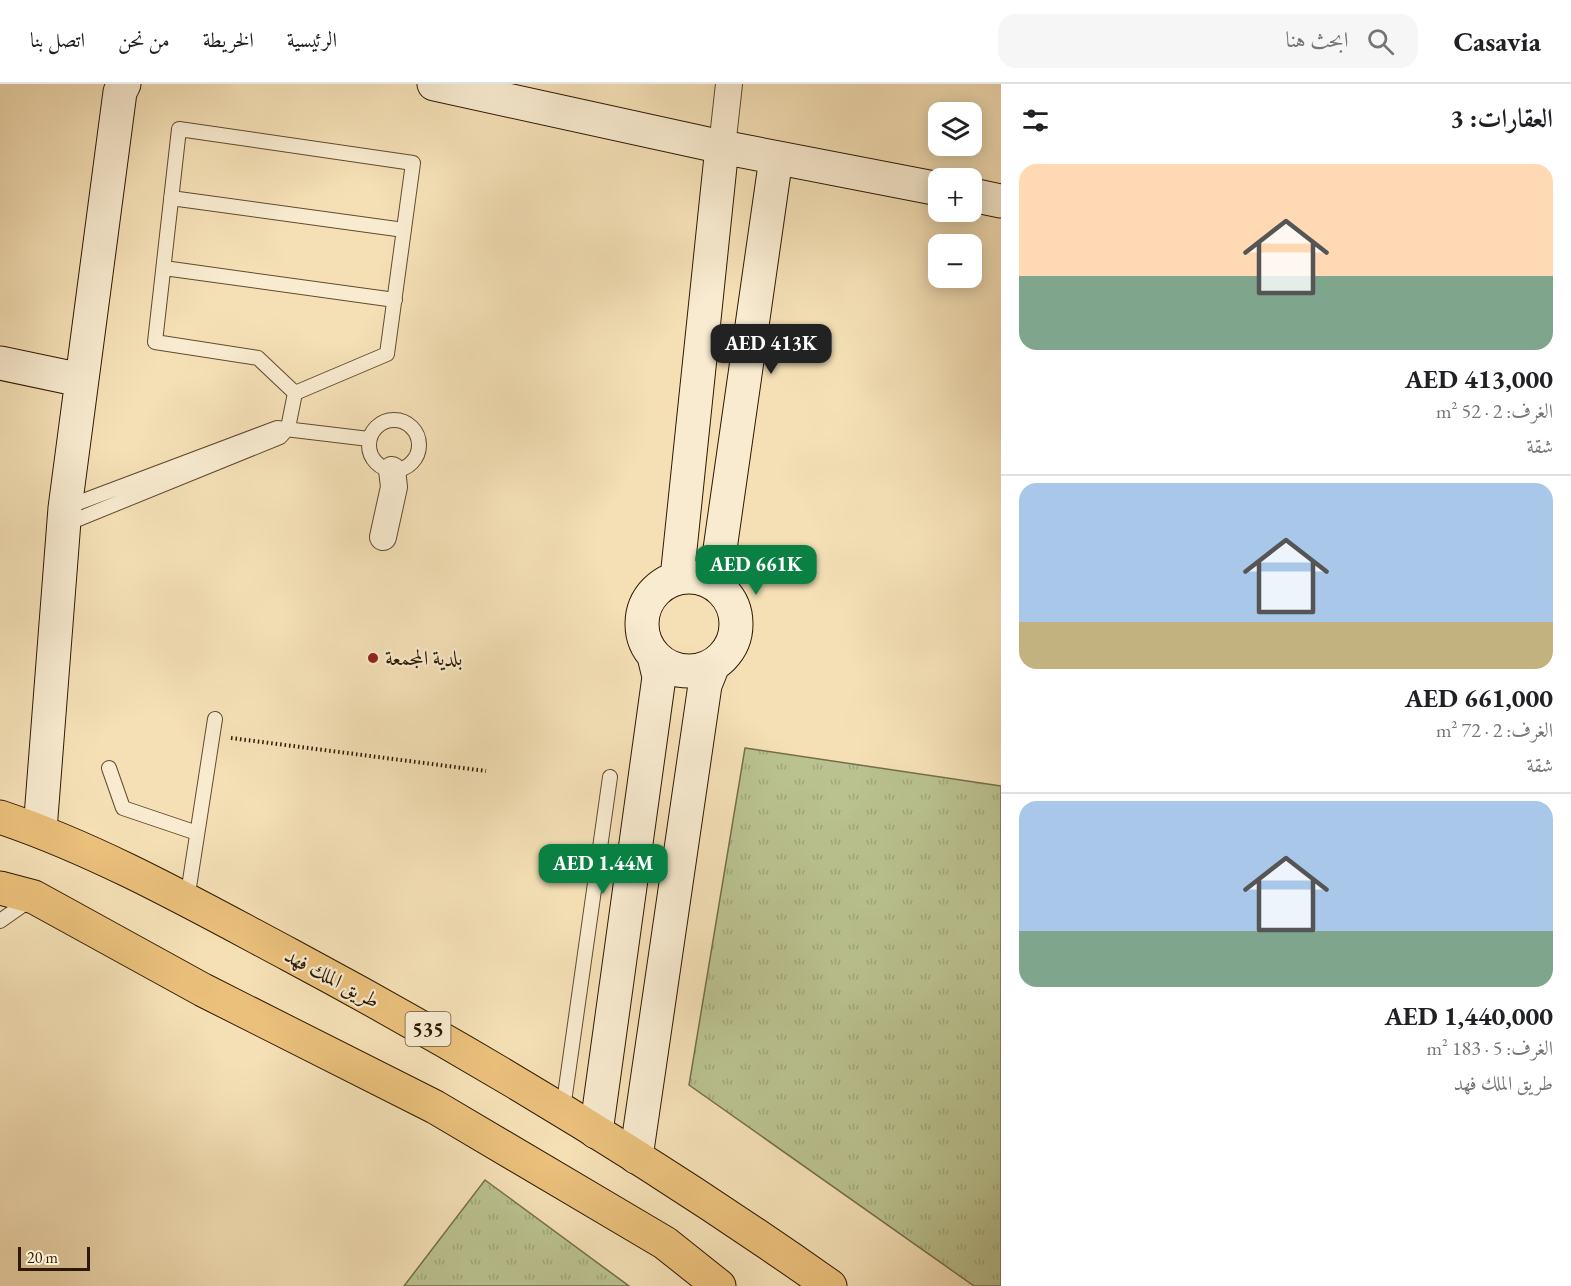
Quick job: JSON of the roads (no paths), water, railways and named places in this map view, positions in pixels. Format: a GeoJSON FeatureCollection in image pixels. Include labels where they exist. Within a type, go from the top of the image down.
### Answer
{"type":"FeatureCollection","features":[{"type":"Feature","properties":{"kind":"main road","name":"طريق الملك فهد"},"geometry":{"type":"LineString","coordinates":[[0,817],[40,830],[187,900],[424,1027],[563,1109],[596,1132],[716,1205],[830,1286]]}},
{"type":"Feature","properties":{"kind":"main road"},"geometry":{"type":"LineString","coordinates":[[0,888],[34,897],[203,990],[435,1107],[665,1243],[719,1286]]}},
{"type":"Feature","properties":{"kind":"street"},"geometry":{"type":"LineString","coordinates":[[40,830],[65,517],[120,92],[124,84]]}},
{"type":"Feature","properties":{"kind":"street"},"geometry":{"type":"LineString","coordinates":[[434,84],[722,147],[928,187]]}},
{"type":"Feature","properties":{"kind":"street"},"geometry":{"type":"LineString","coordinates":[[677,578],[729,84]]}},
{"type":"Feature","properties":{"kind":"street"},"geometry":{"type":"LineString","coordinates":[[715,584],[776,158]]}},
{"type":"Feature","properties":{"kind":"street"},"geometry":{"type":"LineString","coordinates":[[982,197],[1001,201]]}},
{"type":"Feature","properties":{"kind":"street"},"geometry":{"type":"LineString","coordinates":[[0,363],[81,380]]}},
{"type":"Feature","properties":{"kind":"street"},"geometry":{"type":"LineString","coordinates":[[383,537],[394,487],[392,470]]}},
{"type":"Feature","properties":{"kind":"street"},"geometry":{"type":"LineString","coordinates":[[690,576],[715,584],[726,594],[734,609],[736,625],[734,641],[713,665],[698,670],[682,671],[666,666],[654,656],[645,642],[641,627],[643,611],[650,596],[662,585],[677,578],[690,576]]}},
{"type":"Feature","properties":{"kind":"street"},"geometry":{"type":"LineString","coordinates":[[596,1132],[659,677],[654,656]]}},
{"type":"Feature","properties":{"kind":"street"},"geometry":{"type":"LineString","coordinates":[[636,1157],[705,684],[713,665]]}},
{"type":"Feature","properties":{"kind":"lane"},"geometry":{"type":"LineString","coordinates":[[179,129],[413,163],[387,354],[295,393],[258,358],[155,342],[179,129]]}},
{"type":"Feature","properties":{"kind":"lane"},"geometry":{"type":"LineString","coordinates":[[171,198],[404,230]]}},
{"type":"Feature","properties":{"kind":"lane"},"geometry":{"type":"LineString","coordinates":[[164,268],[395,300]]}},
{"type":"Feature","properties":{"kind":"lane"},"geometry":{"type":"LineString","coordinates":[[288,428],[295,393]]}},
{"type":"Feature","properties":{"kind":"lane"},"geometry":{"type":"LineString","coordinates":[[391,420],[399,420],[413,428],[419,443],[415,458],[409,465],[392,470],[376,463],[371,456],[369,439],[377,426],[391,420]]}},
{"type":"Feature","properties":{"kind":"lane"},"geometry":{"type":"LineString","coordinates":[[65,517],[277,428],[369,439]]}},
{"type":"Feature","properties":{"kind":"lane"},"geometry":{"type":"LineString","coordinates":[[187,900],[215,719]]}},
{"type":"Feature","properties":{"kind":"lane"},"geometry":{"type":"LineString","coordinates":[[109,768],[123,808],[197,833]]}},
{"type":"Feature","properties":{"kind":"lane"},"geometry":{"type":"LineString","coordinates":[[563,1109],[610,777]]}},
{"type":"Feature","properties":{"kind":"lane"},"geometry":{"type":"LineString","coordinates":[[0,921],[34,897]]}},
{"type":"Feature","properties":{"kind":"place","name":"بلدية المجمعة"},"geometry":{"type":"Point","coordinates":[373,658]}}]}
